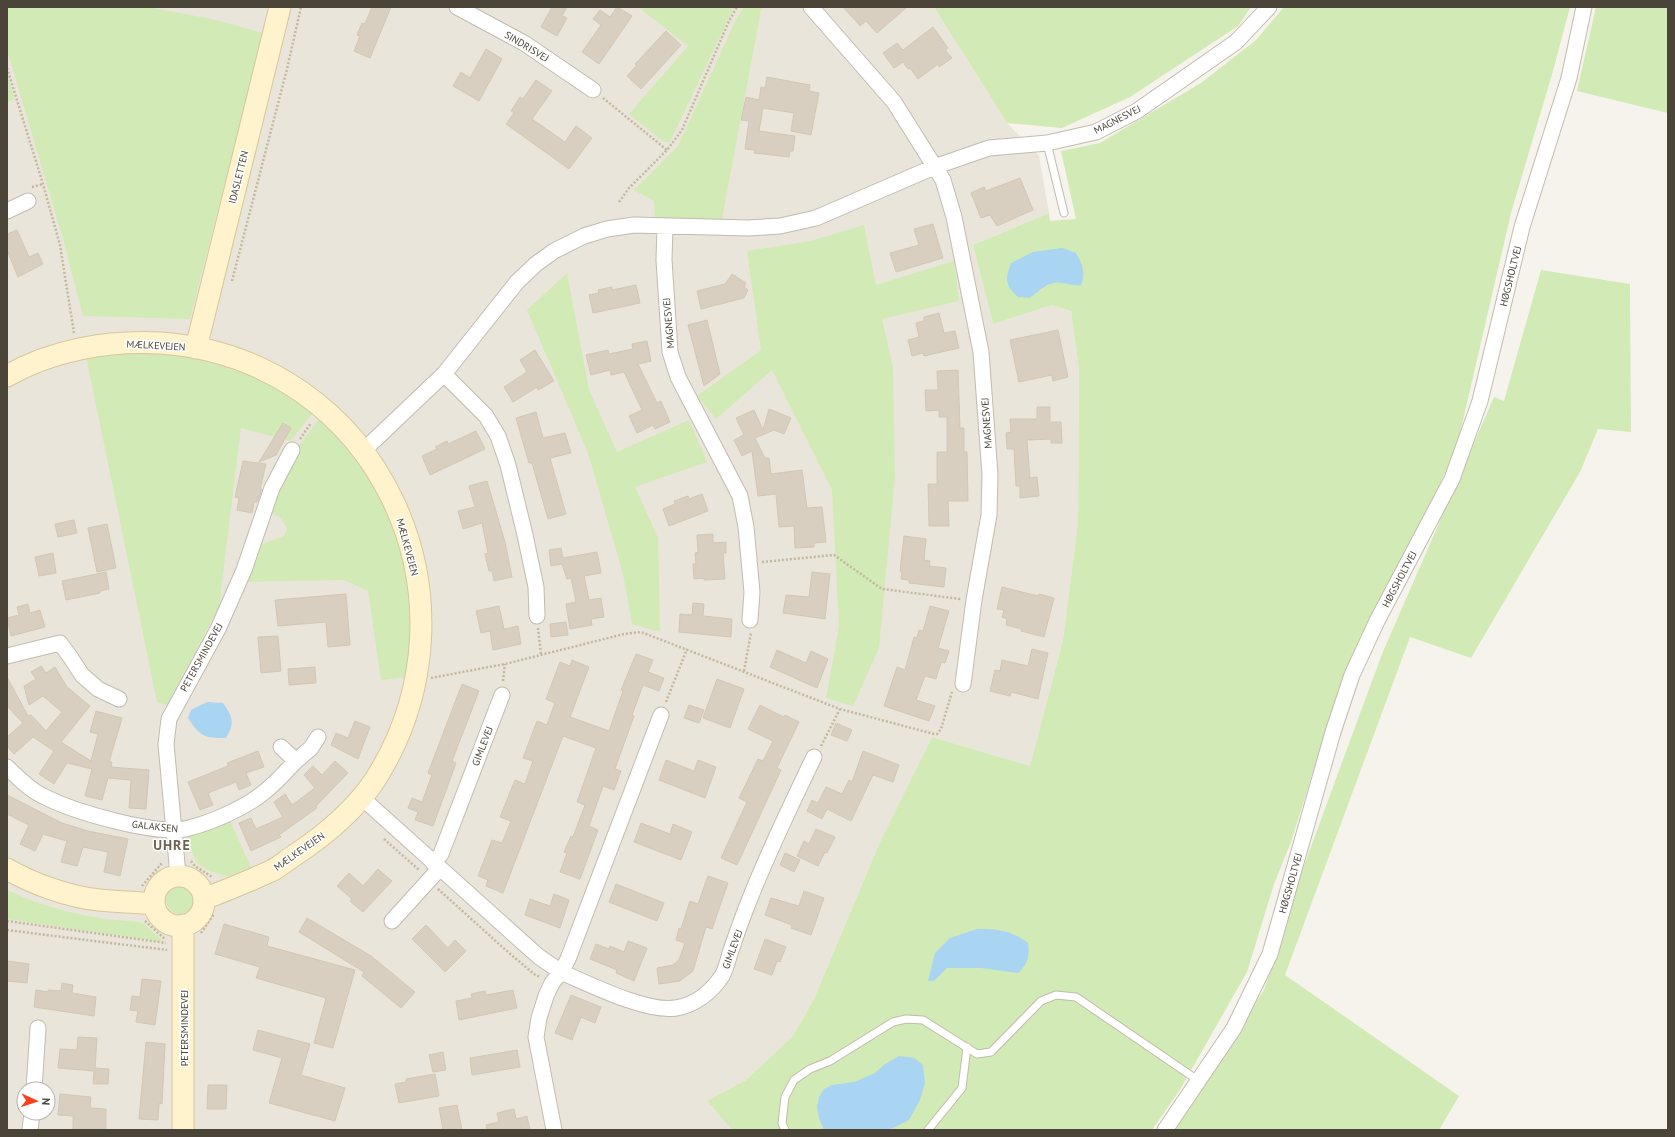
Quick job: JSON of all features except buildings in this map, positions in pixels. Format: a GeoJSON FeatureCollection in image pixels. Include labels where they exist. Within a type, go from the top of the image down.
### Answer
{"type":"FeatureCollection","features":[{"type":"Feature","properties":{"kind":"street","name":"IDASLETTEN"},"geometry":{"type":"LineString","coordinates":[[196,348],[280,7]]}},
{"type":"Feature","properties":{"kind":"street","name":"SINDRISVEJ"},"geometry":{"type":"LineString","coordinates":[[458,7],[524,43],[593,90]]}},
{"type":"Feature","properties":{"kind":"street","name":"MAGNESVEJ"},"geometry":{"type":"LineString","coordinates":[[811,7],[894,102],[942,180],[954,217],[981,352],[990,475],[989,515],[974,600],[963,684]]}},
{"type":"Feature","properties":{"kind":"street","name":"MAGNESVEJ"},"geometry":{"type":"LineString","coordinates":[[363,451],[444,374],[517,282],[536,264],[554,251],[584,236],[607,229],[634,226],[748,228],[780,226],[816,218],[934,167],[989,148],[1048,143],[1096,132],[1137,111],[1236,42],[1269,7]]}},
{"type":"Feature","properties":{"kind":"street","name":"HØGSHOLTVEJ"},"geometry":{"type":"LineString","coordinates":[[1166,1130],[1234,1028],[1270,954],[1333,732],[1352,676],[1377,621],[1452,479],[1480,401],[1522,227],[1569,78],[1584,7]]}},
{"type":"Feature","properties":{"kind":"street"},"geometry":{"type":"LineString","coordinates":[[7,211],[28,201]]}},
{"type":"Feature","properties":{"kind":"street","name":"MAGNESVEJ"},"geometry":{"type":"LineString","coordinates":[[666,226],[664,260],[670,352],[678,377],[740,496],[746,527],[752,592],[750,620]]}},
{"type":"Feature","properties":{"kind":"street","name":"MÆLKEVEJEN"},"geometry":{"type":"LineString","coordinates":[[7,376],[54,356],[101,345],[148,343],[196,348],[226,356],[263,370],[302,394],[321,408],[337,423],[363,451],[387,488],[404,525],[415,565],[420,605],[419,647],[414,687],[406,715],[395,742],[374,781],[338,822],[308,846],[273,870],[211,904]]}},
{"type":"Feature","properties":{"kind":"street"},"geometry":{"type":"LineString","coordinates":[[444,374],[486,416],[498,436],[508,465],[526,535],[536,587],[537,616]]}},
{"type":"Feature","properties":{"kind":"street","name":"PETERSMINDEVEJ"},"geometry":{"type":"LineString","coordinates":[[178,875],[166,744],[169,719],[218,629],[244,570],[272,488],[292,450]]}},
{"type":"Feature","properties":{"kind":"street"},"geometry":{"type":"LineString","coordinates":[[7,656],[60,643],[82,675],[98,689],[119,699]]}},
{"type":"Feature","properties":{"kind":"street","name":"GIMLEVEJ"},"geometry":{"type":"LineString","coordinates":[[392,922],[429,880],[437,866],[502,695]]}},
{"type":"Feature","properties":{"kind":"street"},"geometry":{"type":"LineString","coordinates":[[554,1130],[536,1037],[538,1018],[546,996],[571,952],[661,715]]}},
{"type":"Feature","properties":{"kind":"street","name":"GALAKSEN"},"geometry":{"type":"LineString","coordinates":[[7,767],[41,795],[73,808],[109,819],[140,826],[174,831],[188,829],[231,812],[263,793],[311,748],[318,737]]}},
{"type":"Feature","properties":{"kind":"street"},"geometry":{"type":"LineString","coordinates":[[281,747],[296,761]]}},
{"type":"Feature","properties":{"kind":"street","name":"GIMLEVEJ"},"geometry":{"type":"LineString","coordinates":[[361,797],[538,956],[557,978],[606,991],[661,1009],[676,1008],[691,1004],[710,992],[723,974],[748,903],[772,844],[814,757]]}},
{"type":"Feature","properties":{"kind":"street"},"geometry":{"type":"LineString","coordinates":[[7,869],[17,875],[57,891],[148,911],[156,910],[162,919],[172,925],[183,926],[189,924],[211,904],[196,882],[191,878],[178,875],[172,876],[162,882],[155,892],[148,911]]}},
{"type":"Feature","properties":{"kind":"street","name":"PETERSMINDEVEJ"},"geometry":{"type":"LineString","coordinates":[[183,926],[178,949],[183,1130]]}},
{"type":"Feature","properties":{"kind":"street"},"geometry":{"type":"LineString","coordinates":[[35,1081],[38,1028]]}},
{"type":"Feature","properties":{"kind":"lane"},"geometry":{"type":"LineString","coordinates":[[1048,143],[1064,213]]}},
{"type":"Feature","properties":{"kind":"lane"},"geometry":{"type":"LineString","coordinates":[[785,1130],[782,1123],[785,1097],[794,1080],[810,1069],[830,1061],[893,1022],[906,1019],[923,1020],[977,1054],[991,1052],[1041,1001],[1056,995],[1076,997],[1199,1081]]}},
{"type":"Feature","properties":{"kind":"lane"},"geometry":{"type":"LineString","coordinates":[[928,1130],[962,1088],[967,1048]]}},
{"type":"Feature","properties":{"kind":"path"},"geometry":{"type":"LineString","coordinates":[[231,284],[287,69],[301,7]]}},
{"type":"Feature","properties":{"kind":"path"},"geometry":{"type":"LineString","coordinates":[[619,202],[629,188],[667,150],[682,130],[729,21],[737,7]]}},
{"type":"Feature","properties":{"kind":"path"},"geometry":{"type":"LineString","coordinates":[[7,68],[43,184],[60,245],[74,334],[81,333]]}},
{"type":"Feature","properties":{"kind":"path"},"geometry":{"type":"LineString","coordinates":[[593,90],[667,150]]}},
{"type":"Feature","properties":{"kind":"path"},"geometry":{"type":"LineString","coordinates":[[292,450],[321,408]]}},
{"type":"Feature","properties":{"kind":"path"},"geometry":{"type":"LineString","coordinates":[[749,564],[834,555],[882,589],[974,600]]}},
{"type":"Feature","properties":{"kind":"path"},"geometry":{"type":"LineString","coordinates":[[537,616],[541,655]]}},
{"type":"Feature","properties":{"kind":"path"},"geometry":{"type":"LineString","coordinates":[[744,671],[753,625],[750,620]]}},
{"type":"Feature","properties":{"kind":"path"},"geometry":{"type":"LineString","coordinates":[[431,678],[505,664],[633,632],[641,632],[840,709],[934,734],[937,734],[941,729],[953,687],[963,684]]}},
{"type":"Feature","properties":{"kind":"path"},"geometry":{"type":"LineString","coordinates":[[661,715],[687,649]]}},
{"type":"Feature","properties":{"kind":"path"},"geometry":{"type":"LineString","coordinates":[[502,695],[505,664]]}},
{"type":"Feature","properties":{"kind":"path"},"geometry":{"type":"LineString","coordinates":[[430,686],[432,672]]}},
{"type":"Feature","properties":{"kind":"path"},"geometry":{"type":"LineString","coordinates":[[814,757],[840,709]]}},
{"type":"Feature","properties":{"kind":"path"},"geometry":{"type":"LineString","coordinates":[[383,838],[534,974],[557,978]]}},
{"type":"Feature","properties":{"kind":"path"},"geometry":{"type":"LineString","coordinates":[[7,930],[170,951],[196,943],[211,904]]}},
{"type":"Feature","properties":{"kind":"path"},"geometry":{"type":"LineString","coordinates":[[7,921],[164,944],[169,942],[148,911]]}},
{"type":"Feature","properties":{"kind":"shaded area"},"geometry":{"type":"Polygon","coordinates":[[[7,7],[934,7],[1007,123],[1039,156],[1049,213],[973,245],[993,324],[1052,305],[1071,311],[1079,369],[1078,522],[1063,640],[1030,766],[932,737],[880,842],[814,999],[793,1036],[746,1080],[707,1101],[732,1130],[7,1130],[7,7]]]}},
{"type":"Feature","properties":{"kind":"green space"},"geometry":{"type":"Polygon","coordinates":[[[7,7],[147,7],[212,19],[263,33],[190,319],[83,316],[63,239],[7,50],[7,7]]]}},
{"type":"Feature","properties":{"kind":"green space"},"geometry":{"type":"Polygon","coordinates":[[[638,7],[734,7],[670,142],[664,142],[629,114],[688,46],[638,7]]]}},
{"type":"Feature","properties":{"kind":"green space"},"geometry":{"type":"Polygon","coordinates":[[[743,7],[764,7],[761,10],[722,219],[655,219],[654,201],[634,190],[678,146],[743,7]]]}},
{"type":"Feature","properties":{"kind":"green space"},"geometry":{"type":"Polygon","coordinates":[[[934,7],[1251,7],[1238,26],[1130,97],[1062,128],[1007,123],[934,7]]]}},
{"type":"Feature","properties":{"kind":"green space"},"geometry":{"type":"Polygon","coordinates":[[[1284,7],[1570,7],[1553,71],[1511,213],[1457,446],[1424,519],[1342,679],[1291,842],[1274,884],[1247,972],[1181,1088],[1152,1130],[732,1130],[707,1101],[746,1080],[793,1036],[814,999],[880,842],[932,737],[1030,766],[1063,640],[1078,522],[1079,369],[1071,311],[1052,305],[993,324],[973,245],[1049,213],[1050,221],[1076,219],[1061,151],[1100,143],[1201,83],[1256,40],[1284,7]]]}},
{"type":"Feature","properties":{"kind":"green space"},"geometry":{"type":"Polygon","coordinates":[[[1596,7],[1668,7],[1668,113],[1577,91],[1596,7]]]}},
{"type":"Feature","properties":{"kind":"green space"},"geometry":{"type":"Polygon","coordinates":[[[7,73],[15,99],[7,103],[7,73]]]}},
{"type":"Feature","properties":{"kind":"green space"},"geometry":{"type":"Polygon","coordinates":[[[864,225],[876,285],[954,261],[959,301],[882,319],[893,367],[895,477],[879,648],[853,706],[826,698],[839,627],[832,490],[772,370],[716,419],[697,396],[761,350],[747,251],[811,241],[864,225]]]}},
{"type":"Feature","properties":{"kind":"green space"},"geometry":{"type":"Polygon","coordinates":[[[1541,270],[1630,284],[1631,432],[1598,429],[1580,472],[1471,658],[1410,637],[1285,975],[1459,1096],[1439,1130],[1173,1130],[1264,990],[1302,871],[1382,654],[1494,397],[1504,401],[1541,270]]]}},
{"type":"Feature","properties":{"kind":"green space"},"geometry":{"type":"Polygon","coordinates":[[[567,273],[589,390],[617,452],[689,420],[707,462],[635,487],[658,538],[660,632],[632,624],[623,574],[588,453],[527,310],[567,273]]]}},
{"type":"Feature","properties":{"kind":"green space"},"geometry":{"type":"Polygon","coordinates":[[[137,350],[176,353],[223,363],[283,390],[313,413],[290,441],[241,428],[219,607],[167,705],[157,702],[86,356],[137,350]]]}},
{"type":"Feature","properties":{"kind":"green space"},"geometry":{"type":"Polygon","coordinates":[[[320,418],[360,460],[401,537],[415,606],[408,677],[381,680],[368,591],[344,580],[244,582],[257,546],[284,536],[287,529],[281,518],[270,512],[295,451],[320,418]]]}},
{"type":"Feature","properties":{"kind":"green space"},"geometry":{"type":"Polygon","coordinates":[[[230,821],[251,867],[228,876],[208,870],[198,864],[193,855],[187,834],[230,821]]]}},
{"type":"Feature","properties":{"kind":"green space"},"geometry":{"type":"Polygon","coordinates":[[[180,886],[190,890],[194,900],[190,910],[180,914],[170,910],[166,900],[170,890],[180,886]]]}},
{"type":"Feature","properties":{"kind":"green space"},"geometry":{"type":"Polygon","coordinates":[[[7,890],[39,903],[71,912],[104,919],[139,922],[144,924],[164,942],[7,919],[7,890]]]}},
{"type":"Feature","properties":{"kind":"water"},"geometry":{"type":"Polygon","coordinates":[[[1062,248],[1076,253],[1082,265],[1083,277],[1081,285],[1058,282],[1045,286],[1030,298],[1018,297],[1007,282],[1011,263],[1033,252],[1062,248]]]}},
{"type":"Feature","properties":{"kind":"water"},"geometry":{"type":"Polygon","coordinates":[[[207,702],[223,703],[229,712],[232,724],[226,738],[213,738],[200,733],[188,718],[191,710],[207,702]]]}},
{"type":"Feature","properties":{"kind":"water"},"geometry":{"type":"Polygon","coordinates":[[[977,929],[1004,931],[1016,935],[1028,943],[1028,959],[1021,970],[1018,973],[981,968],[947,968],[934,981],[928,981],[935,953],[950,938],[977,929]]]}},
{"type":"Feature","properties":{"kind":"water"},"geometry":{"type":"Polygon","coordinates":[[[899,1056],[914,1058],[923,1065],[925,1083],[920,1100],[909,1120],[893,1128],[885,1130],[824,1130],[819,1118],[817,1107],[819,1097],[824,1089],[832,1085],[854,1082],[875,1073],[885,1064],[899,1056]]]}},
{"type":"Feature","properties":{"kind":"district","name":"UHRE"},"geometry":{"type":"Point","coordinates":[172,845]}}]}
